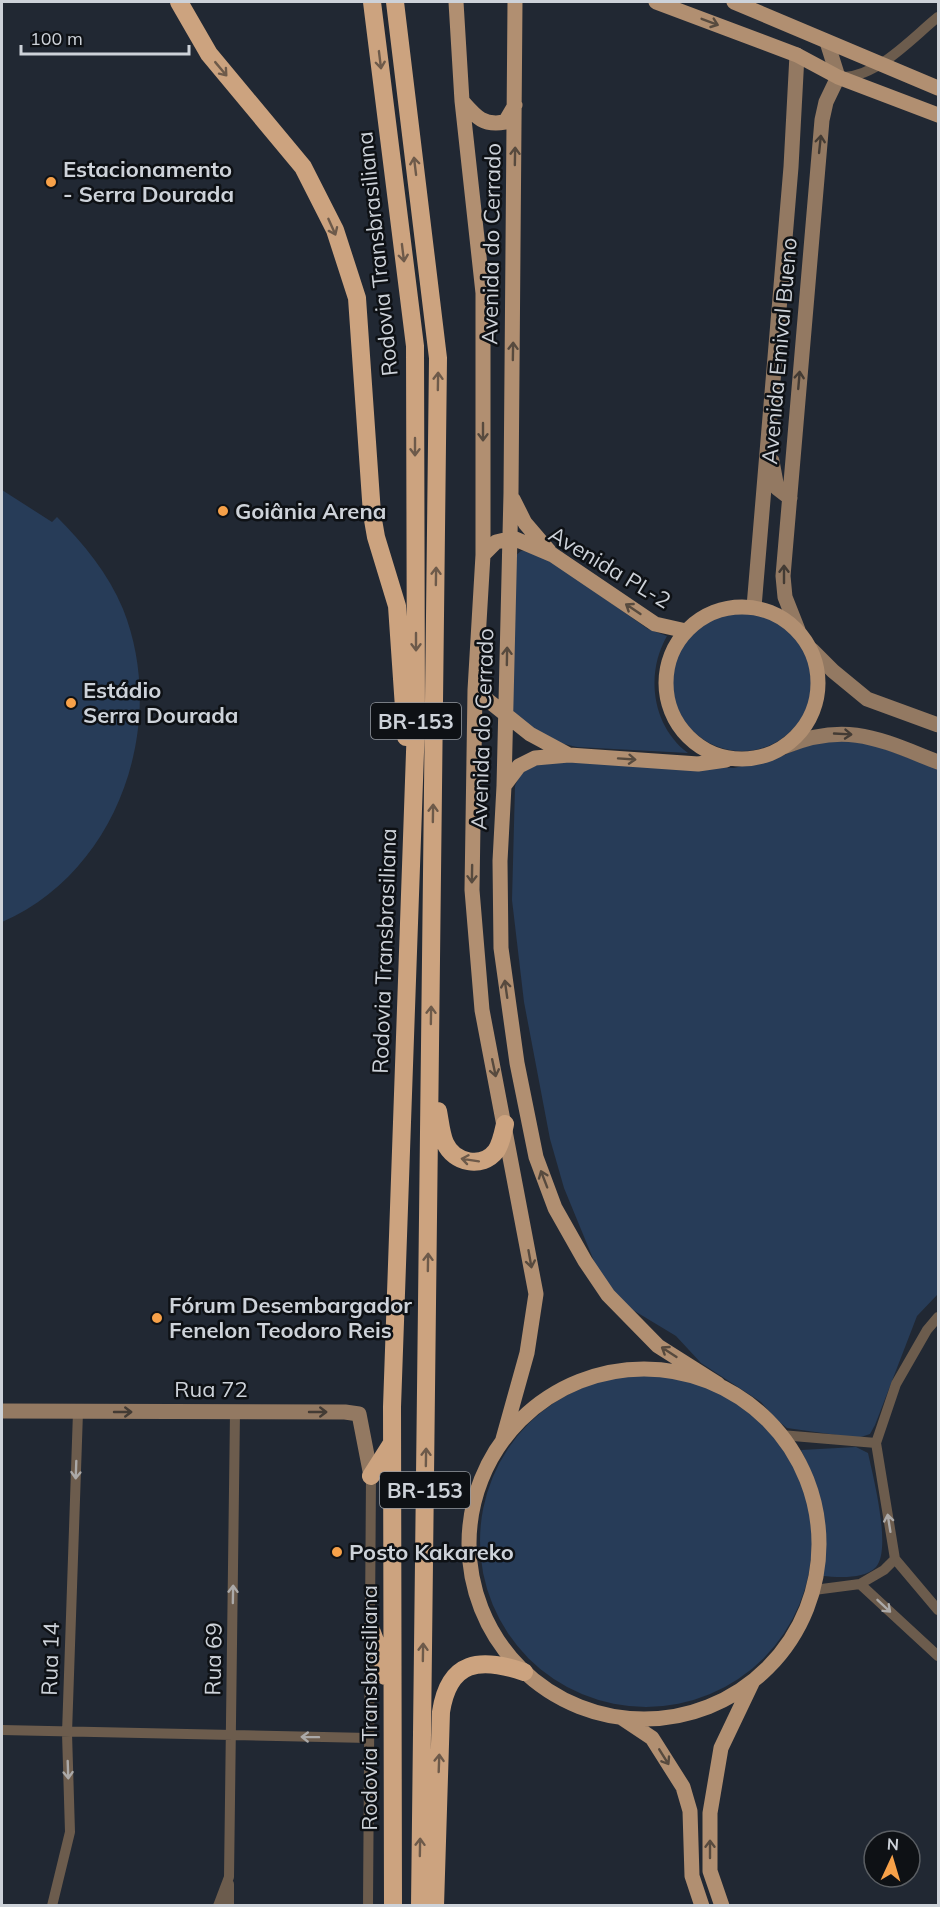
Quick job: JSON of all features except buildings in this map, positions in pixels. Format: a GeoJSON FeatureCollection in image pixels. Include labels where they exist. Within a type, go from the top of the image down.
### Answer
{"type":"FeatureCollection","features":[{"type":"Feature","properties":{"kind":"highway"},"geometry":{"type":"LineString","coordinates":[[179,2],[209,54],[303,167],[334,230],[357,298],[372,514],[376,537],[397,606],[404,721],[414,773]]}},
{"type":"Feature","properties":{"kind":"highway","name":"Rodovia Transbrasiliana"},"geometry":{"type":"LineString","coordinates":[[372,2],[415,346],[414,773],[392,1443],[393,1905]]}},
{"type":"Feature","properties":{"kind":"highway","name":"Rodovia Transbrasiliana"},"geometry":{"type":"LineString","coordinates":[[395,2],[438,358],[420,1905]]}},
{"type":"Feature","properties":{"kind":"highway"},"geometry":{"type":"LineString","coordinates":[[431,1074],[444,1142],[458,1157],[472,1163],[488,1159],[499,1146],[506,1124]]}},
{"type":"Feature","properties":{"kind":"highway"},"geometry":{"type":"LineString","coordinates":[[371,1476],[392,1443]]}},
{"type":"Feature","properties":{"kind":"highway"},"geometry":{"type":"LineString","coordinates":[[371,1630],[383,1662],[393,1732]]}},
{"type":"Feature","properties":{"kind":"highway"},"geometry":{"type":"LineString","coordinates":[[435,1905],[441,1712],[444,1691],[454,1676],[480,1663],[499,1663],[524,1672]]}},
{"type":"Feature","properties":{"kind":"main road"},"geometry":{"type":"LineString","coordinates":[[656,2],[798,55],[838,78],[939,115]]}},
{"type":"Feature","properties":{"kind":"main road"},"geometry":{"type":"LineString","coordinates":[[734,2],[939,88]]}},
{"type":"Feature","properties":{"kind":"main road","name":"Avenida do Cerrado"},"geometry":{"type":"LineString","coordinates":[[455,3],[462,101],[483,293],[483,555],[475,690],[472,890],[482,1010],[506,1124],[536,1294],[527,1353],[503,1439]]}},
{"type":"Feature","properties":{"kind":"main road","name":"Avenida do Cerrado"},"geometry":{"type":"LineString","coordinates":[[518,5],[511,493],[500,861],[501,948],[516,1063],[536,1157],[555,1208],[585,1262],[608,1295],[658,1346],[760,1411],[792,1448],[811,1487],[820,1529],[819,1572],[814,1590],[784,1652],[752,1683]]}},
{"type":"Feature","properties":{"kind":"main road"},"geometry":{"type":"LineString","coordinates":[[462,101],[479,120],[493,124],[505,122],[516,104]]}},
{"type":"Feature","properties":{"kind":"main road"},"geometry":{"type":"LineString","coordinates":[[511,493],[525,523],[553,555]]}},
{"type":"Feature","properties":{"kind":"main road"},"geometry":{"type":"LineString","coordinates":[[483,555],[496,542],[510,539]]}},
{"type":"Feature","properties":{"kind":"main road","name":"Avenida PL-2"},"geometry":{"type":"LineString","coordinates":[[510,539],[553,555],[655,624],[686,631]]}},
{"type":"Feature","properties":{"kind":"main road"},"geometry":{"type":"LineString","coordinates":[[504,786],[519,766],[535,758],[568,755],[698,764],[761,757],[786,746],[806,727],[817,703],[819,676],[812,650],[798,630],[778,615],[754,607],[729,608],[714,613],[686,631],[674,648],[667,668],[666,689],[670,709],[680,728],[694,743],[713,753],[733,759]]}},
{"type":"Feature","properties":{"kind":"main road"},"geometry":{"type":"LineString","coordinates":[[475,690],[530,734],[568,755]]}},
{"type":"Feature","properties":{"kind":"main road"},"geometry":{"type":"LineString","coordinates":[[718,1384],[660,1369],[601,1374],[546,1398],[503,1439],[478,1484],[468,1534],[473,1585],[492,1632],[524,1672],[561,1698],[602,1714],[622,1718],[668,1718],[712,1706],[752,1683]]}},
{"type":"Feature","properties":{"kind":"main road"},"geometry":{"type":"LineString","coordinates":[[722,1905],[710,1872],[710,1812],[721,1748],[752,1683]]}},
{"type":"Feature","properties":{"kind":"main road"},"geometry":{"type":"LineString","coordinates":[[622,1718],[651,1738],[683,1787],[690,1811],[692,1876],[702,1905]]}},
{"type":"Feature","properties":{"kind":"street"},"geometry":{"type":"LineString","coordinates":[[827,42],[838,78],[858,76],[879,64],[939,16]]}},
{"type":"Feature","properties":{"kind":"street","name":"Avenida Emival Bueno"},"geometry":{"type":"LineString","coordinates":[[754,607],[791,167],[798,55]]}},
{"type":"Feature","properties":{"kind":"street","name":"Avenida Emival Bueno"},"geometry":{"type":"LineString","coordinates":[[798,630],[785,597],[783,576],[815,191],[826,102],[838,78]]}},
{"type":"Feature","properties":{"kind":"street"},"geometry":{"type":"LineString","coordinates":[[791,167],[799,166],[807,170],[815,191]]}},
{"type":"Feature","properties":{"kind":"street"},"geometry":{"type":"LineString","coordinates":[[768,454],[775,467],[777,488],[790,498]]}},
{"type":"Feature","properties":{"kind":"street"},"geometry":{"type":"LineString","coordinates":[[812,650],[867,699],[939,725]]}},
{"type":"Feature","properties":{"kind":"street"},"geometry":{"type":"LineString","coordinates":[[786,746],[810,736],[839,732],[877,738],[939,762]]}},
{"type":"Feature","properties":{"kind":"street"},"geometry":{"type":"LineString","coordinates":[[939,1317],[927,1330],[896,1384],[876,1443],[895,1559],[939,1610]]}},
{"type":"Feature","properties":{"kind":"street","name":"Rua 72"},"geometry":{"type":"LineString","coordinates":[[2,1411],[359,1414],[371,1476]]}},
{"type":"Feature","properties":{"kind":"street","name":"Rua 14"},"geometry":{"type":"LineString","coordinates":[[52,1905],[70,1832],[67,1734],[78,1412]]}},
{"type":"Feature","properties":{"kind":"street","name":"Rua 69"},"geometry":{"type":"LineString","coordinates":[[218,1905],[229,1878],[235,1412]]}},
{"type":"Feature","properties":{"kind":"street"},"geometry":{"type":"LineString","coordinates":[[781,1435],[876,1443]]}},
{"type":"Feature","properties":{"kind":"street"},"geometry":{"type":"LineString","coordinates":[[368,1905],[371,1476]]}},
{"type":"Feature","properties":{"kind":"street"},"geometry":{"type":"LineString","coordinates":[[814,1590],[860,1584],[884,1570],[895,1559]]}},
{"type":"Feature","properties":{"kind":"street"},"geometry":{"type":"LineString","coordinates":[[860,1584],[939,1656]]}},
{"type":"Feature","properties":{"kind":"street"},"geometry":{"type":"LineString","coordinates":[[2,1730],[67,1734],[369,1738]]}},
{"type":"Feature","properties":{"kind":"street"},"geometry":{"type":"LineString","coordinates":[[229,1878],[229,1905]]}},
{"type":"Feature","properties":{"kind":"shaded area","name":"Estádio Serra Dourada"},"geometry":{"type":"Polygon","coordinates":[[[2,490],[52,522],[57,517],[86,548],[103,571],[123,609],[136,653],[140,699],[136,745],[123,790],[103,831],[76,868],[42,899],[2,922],[2,490]]]}},
{"type":"Feature","properties":{"kind":"shaded area"},"geometry":{"type":"Polygon","coordinates":[[[531,550],[540,553],[648,629],[667,636],[656,667],[654,683],[656,699],[666,729],[688,753],[566,745],[542,735],[512,712],[514,557],[521,551],[531,550]]]}},
{"type":"Feature","properties":{"kind":"shaded area"},"geometry":{"type":"Polygon","coordinates":[[[742,611],[769,617],[781,623],[791,632],[800,642],[806,654],[812,681],[806,708],[800,720],[791,730],[781,739],[769,745],[742,751],[715,745],[703,739],[693,730],[684,720],[678,708],[672,681],[678,654],[684,642],[693,632],[703,623],[715,617],[742,611]]]}},
{"type":"Feature","properties":{"kind":"shaded area"},"geometry":{"type":"Polygon","coordinates":[[[850,736],[938,769],[938,1294],[917,1316],[870,1434],[858,1438],[787,1428],[761,1402],[701,1363],[676,1336],[608,1295],[564,1188],[550,1139],[524,1002],[512,900],[515,786],[523,768],[543,761],[734,768],[782,756],[813,743],[850,736]]]}},
{"type":"Feature","properties":{"kind":"shaded area"},"geometry":{"type":"Polygon","coordinates":[[[646,1375],[678,1379],[709,1388],[738,1403],[763,1424],[784,1449],[799,1478],[808,1509],[812,1541],[808,1573],[799,1604],[784,1633],[763,1658],[738,1679],[709,1694],[678,1703],[646,1707],[614,1703],[583,1694],[554,1679],[529,1658],[508,1633],[493,1604],[484,1573],[480,1541],[484,1509],[493,1478],[508,1449],[529,1424],[554,1403],[583,1388],[614,1379],[646,1375]]]}},
{"type":"Feature","properties":{"kind":"shaded area"},"geometry":{"type":"Polygon","coordinates":[[[856,1447],[868,1453],[874,1478],[882,1529],[880,1558],[876,1567],[865,1574],[850,1577],[822,1576],[824,1526],[822,1511],[815,1482],[801,1450],[856,1447]]]}},
{"type":"Feature","properties":{"kind":"place","name":"Estacionamento - Serra Dourada"},"geometry":{"type":"Point","coordinates":[51,182]}},
{"type":"Feature","properties":{"kind":"place","name":"Goiânia Arena"},"geometry":{"type":"Point","coordinates":[223,511]}},
{"type":"Feature","properties":{"kind":"place","name":"Estádio Serra Dourada"},"geometry":{"type":"Point","coordinates":[71,703]}},
{"type":"Feature","properties":{"kind":"place","name":"Fórum Desembargador Fenelon Teodoro Reis"},"geometry":{"type":"Point","coordinates":[157,1318]}},
{"type":"Feature","properties":{"kind":"place","name":"Posto Kakareko"},"geometry":{"type":"Point","coordinates":[337,1552]}}]}
